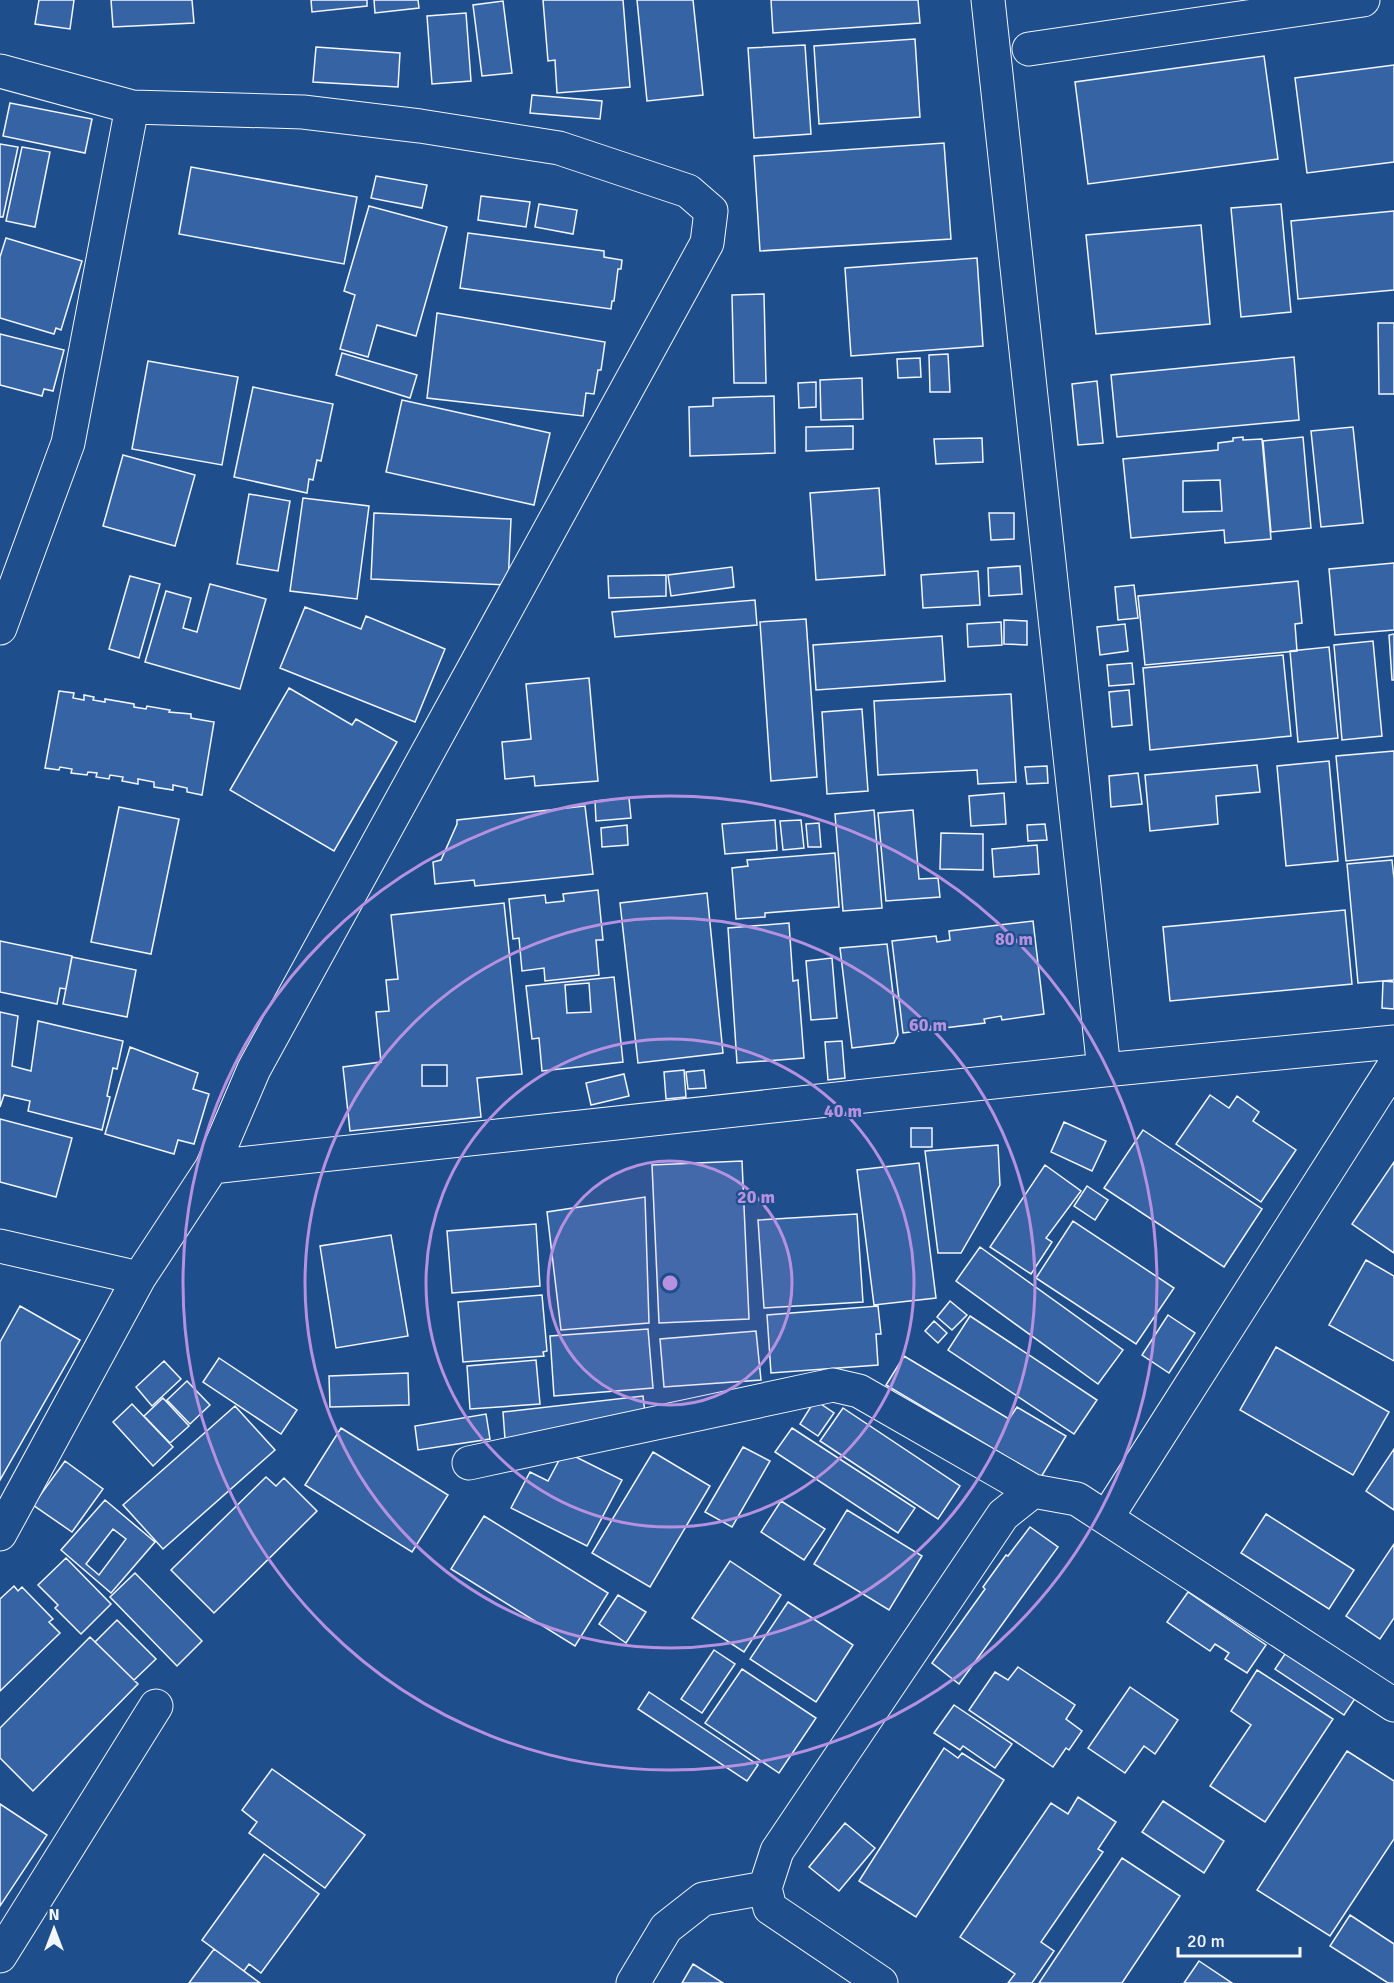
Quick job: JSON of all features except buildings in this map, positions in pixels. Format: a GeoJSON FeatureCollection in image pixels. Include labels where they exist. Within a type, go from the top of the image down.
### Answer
{"type":"FeatureCollection","features":[{"type":"Feature","properties":{"kind":"street"},"geometry":{"type":"LineString","coordinates":[[988,0],[1104,1070]]}},
{"type":"Feature","properties":{"kind":"street"},"geometry":{"type":"LineString","coordinates":[[1029,50],[1363,0]]}},
{"type":"Feature","properties":{"kind":"street"},"geometry":{"type":"LineString","coordinates":[[0,71],[132,107],[303,112],[420,126],[559,148],[688,191],[711,211],[707,243],[254,1069],[212,1167],[139,1278],[0,1534]]}},
{"type":"Feature","properties":{"kind":"street"},"geometry":{"type":"LineString","coordinates":[[0,628],[68,443],[132,107]]}},
{"type":"Feature","properties":{"kind":"street"},"geometry":{"type":"LineString","coordinates":[[212,1167],[1104,1070],[1394,1042]]}},
{"type":"Feature","properties":{"kind":"street"},"geometry":{"type":"LineString","coordinates":[[1107,1517],[1394,1066]]}},
{"type":"Feature","properties":{"kind":"street"},"geometry":{"type":"LineString","coordinates":[[0,1246],[139,1278]]}},
{"type":"Feature","properties":{"kind":"street"},"geometry":{"type":"LineString","coordinates":[[469,1463],[833,1385],[859,1391],[1033,1491],[1077,1498],[1394,1705]]}},
{"type":"Feature","properties":{"kind":"street"},"geometry":{"type":"LineString","coordinates":[[881,1983],[770,1908],[765,1888],[777,1851],[864,1719],[1003,1515],[1033,1491]]}},
{"type":"Feature","properties":{"kind":"street"},"geometry":{"type":"LineString","coordinates":[[0,1956],[156,1706]]}},
{"type":"Feature","properties":{"kind":"street"},"geometry":{"type":"LineString","coordinates":[[633,1983],[666,1928],[703,1899],[765,1888]]}}]}
